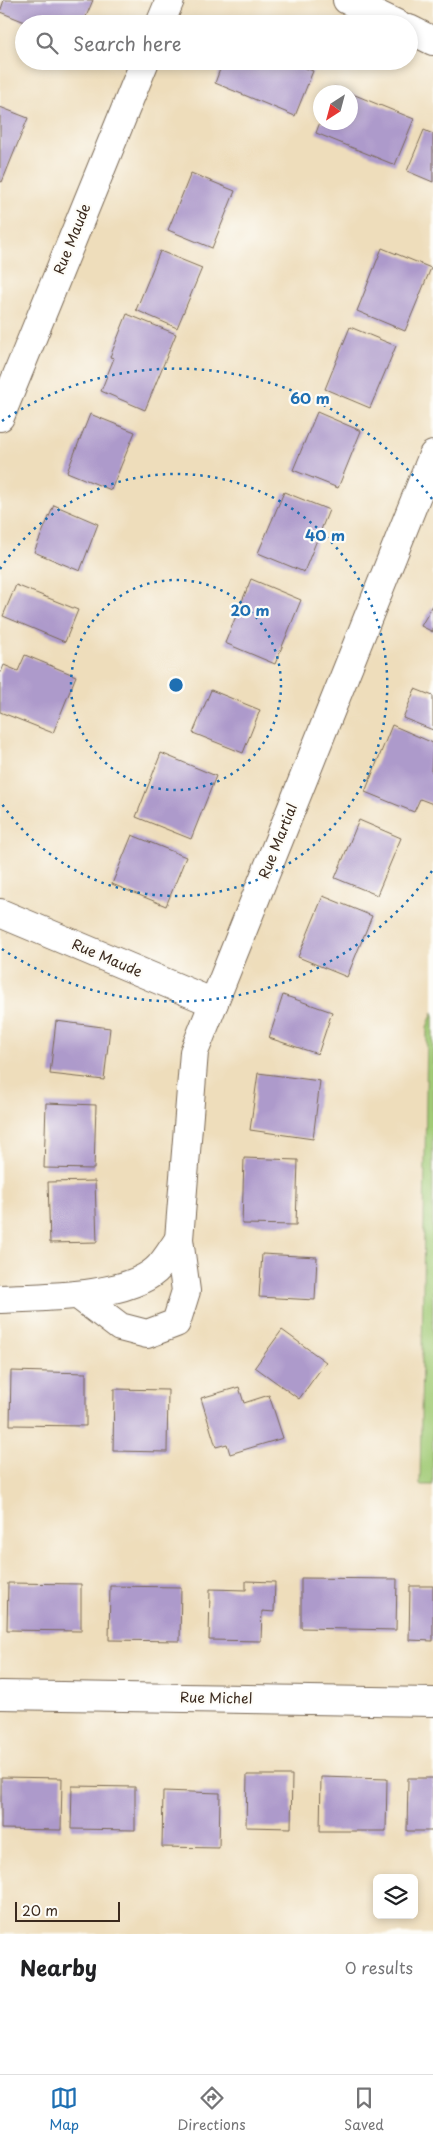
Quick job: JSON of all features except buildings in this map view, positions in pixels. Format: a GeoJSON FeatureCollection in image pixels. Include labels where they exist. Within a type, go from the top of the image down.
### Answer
{"type":"FeatureCollection","features":[{"type":"Feature","properties":{"kind":"street"},"geometry":{"type":"LineString","coordinates":[[164,15],[170,0]]}},
{"type":"Feature","properties":{"kind":"street"},"geometry":{"type":"LineString","coordinates":[[347,0],[378,15]]}},
{"type":"Feature","properties":{"kind":"street"},"geometry":{"type":"LineString","coordinates":[[418,34],[433,41]]}},
{"type":"Feature","properties":{"kind":"street","name":"Rue Maude"},"geometry":{"type":"LineString","coordinates":[[0,417],[141,70]]}},
{"type":"Feature","properties":{"kind":"street","name":"Rue Martial"},"geometry":{"type":"LineString","coordinates":[[78,1295],[120,1327],[147,1334],[176,1322],[186,1291],[179,1239],[194,1052],[426,493],[433,455]]}},
{"type":"Feature","properties":{"kind":"street","name":"Rue Maude"},"geometry":{"type":"LineString","coordinates":[[0,913],[214,1003]]}},
{"type":"Feature","properties":{"kind":"street"},"geometry":{"type":"LineString","coordinates":[[0,1299],[78,1295],[133,1283],[156,1270],[179,1239]]}},
{"type":"Feature","properties":{"kind":"street","name":"Rue Michel"},"geometry":{"type":"LineString","coordinates":[[0,1695],[433,1702]]}},
{"type":"Feature","properties":{"kind":"green space"},"geometry":{"type":"Polygon","coordinates":[[[433,1012],[433,1485],[420,1485],[427,1027],[433,1012]]]}}]}
